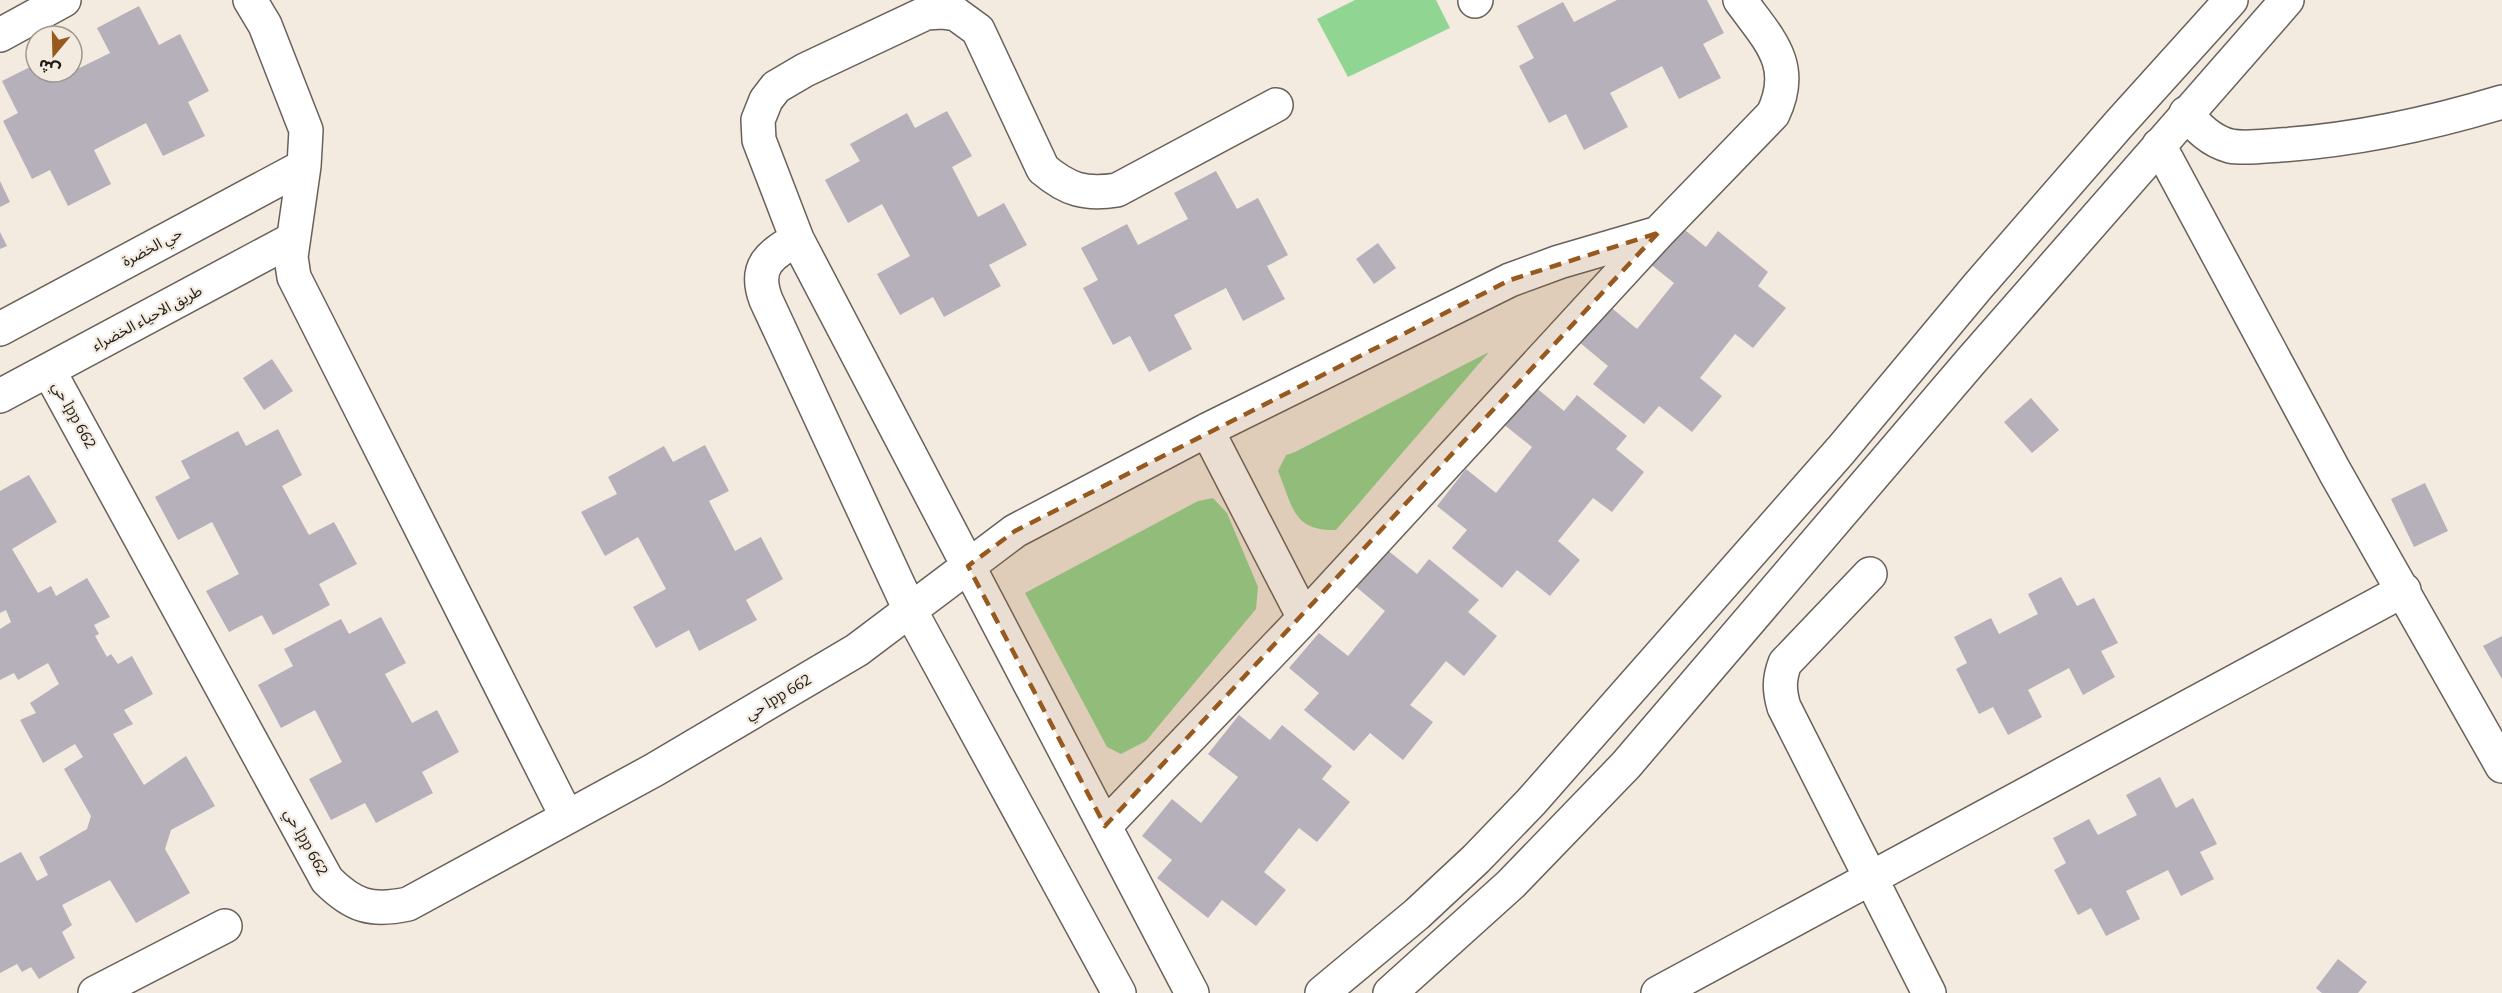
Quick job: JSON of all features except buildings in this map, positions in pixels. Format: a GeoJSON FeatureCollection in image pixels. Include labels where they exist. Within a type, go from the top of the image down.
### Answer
{"type":"FeatureCollection","features":[{"type":"Feature","properties":{"kind":"street"},"geometry":{"type":"LineString","coordinates":[[0,35],[64,0]]}},
{"type":"Feature","properties":{"kind":"street"},"geometry":{"type":"LineString","coordinates":[[250,0],[265,25],[304,121],[306,138],[304,166],[293,239],[293,267],[300,292],[567,817]]}},
{"type":"Feature","properties":{"kind":"street"},"geometry":{"type":"LineString","coordinates":[[1104,826],[1304,618],[1658,233],[1773,114],[1780,98],[1783,80],[1782,64],[1775,47],[1740,0]]}},
{"type":"Feature","properties":{"kind":"street"},"geometry":{"type":"LineString","coordinates":[[1322,993],[1417,914],[1476,859],[1531,802],[1841,450],[1978,286],[2119,124],[2231,0]]}},
{"type":"Feature","properties":{"kind":"street"},"geometry":{"type":"LineString","coordinates":[[1390,993],[1511,885],[1626,765],[1971,361],[2287,0]]}},
{"type":"Feature","properties":{"kind":"street"},"geometry":{"type":"LineString","coordinates":[[1192,993],[797,239],[759,140],[758,120],[766,100],[776,87],[805,70],[926,13],[942,12],[956,14],[978,30],[1043,169],[1059,182],[1078,190],[1098,193],[1117,190],[1276,105]]}},
{"type":"Feature","properties":{"kind":"street"},"geometry":{"type":"LineString","coordinates":[[2186,113],[2198,128],[2213,139],[2230,146],[2250,147],[2316,142],[2382,133],[2447,119],[2502,102]]}},
{"type":"Feature","properties":{"kind":"street"},"geometry":{"type":"LineString","coordinates":[[2159,145],[2335,472],[2502,766]]}},
{"type":"Feature","properties":{"kind":"street","name":"حي الخضرة"},"geometry":{"type":"LineString","coordinates":[[0,329],[304,166]]}},
{"type":"Feature","properties":{"kind":"street","name":"حي lpp 662"},"geometry":{"type":"LineString","coordinates":[[50,370],[327,880],[342,895],[363,906],[386,909],[408,904],[654,770],[857,650],[1015,531],[1207,430],[1510,280],[1559,262],[1658,233]]}},
{"type":"Feature","properties":{"kind":"street","name":"طريق الاحياء الخضراء"},"geometry":{"type":"LineString","coordinates":[[0,396],[293,239]]}},
{"type":"Feature","properties":{"kind":"street"},"geometry":{"type":"LineString","coordinates":[[797,239],[771,255],[764,265],[761,277],[762,289],[910,610],[1119,993]]}},
{"type":"Feature","properties":{"kind":"street"},"geometry":{"type":"LineString","coordinates":[[1207,430],[1304,618]]}},
{"type":"Feature","properties":{"kind":"street"},"geometry":{"type":"LineString","coordinates":[[1870,574],[1785,663],[1779,677],[1780,692],[1785,707],[1929,993]]}},
{"type":"Feature","properties":{"kind":"street"},"geometry":{"type":"LineString","coordinates":[[1658,993],[2404,590]]}},
{"type":"Feature","properties":{"kind":"street"},"geometry":{"type":"LineString","coordinates":[[95,993],[225,926]]}},
{"type":"Feature","properties":{"kind":"highlighted area"},"geometry":{"type":"Polygon","coordinates":[[[1658,233],[1105,826],[968,566],[1015,531],[1510,280],[1658,233]]]}},
{"type":"Feature","properties":{"kind":"green space"},"geometry":{"type":"Polygon","coordinates":[[[1355,0],[1436,0],[1450,28],[1348,77],[1317,19],[1355,0]]]}},
{"type":"Feature","properties":{"kind":"green space"},"geometry":{"type":"Polygon","coordinates":[[[1489,352],[1336,530],[1321,529],[1302,521],[1291,505],[1278,471],[1286,455],[1489,352]]]}},
{"type":"Feature","properties":{"kind":"green space"},"geometry":{"type":"Polygon","coordinates":[[[1213,498],[1227,513],[1258,587],[1256,609],[1146,741],[1121,754],[1107,747],[1025,593],[1198,501],[1213,498]]]}}]}
